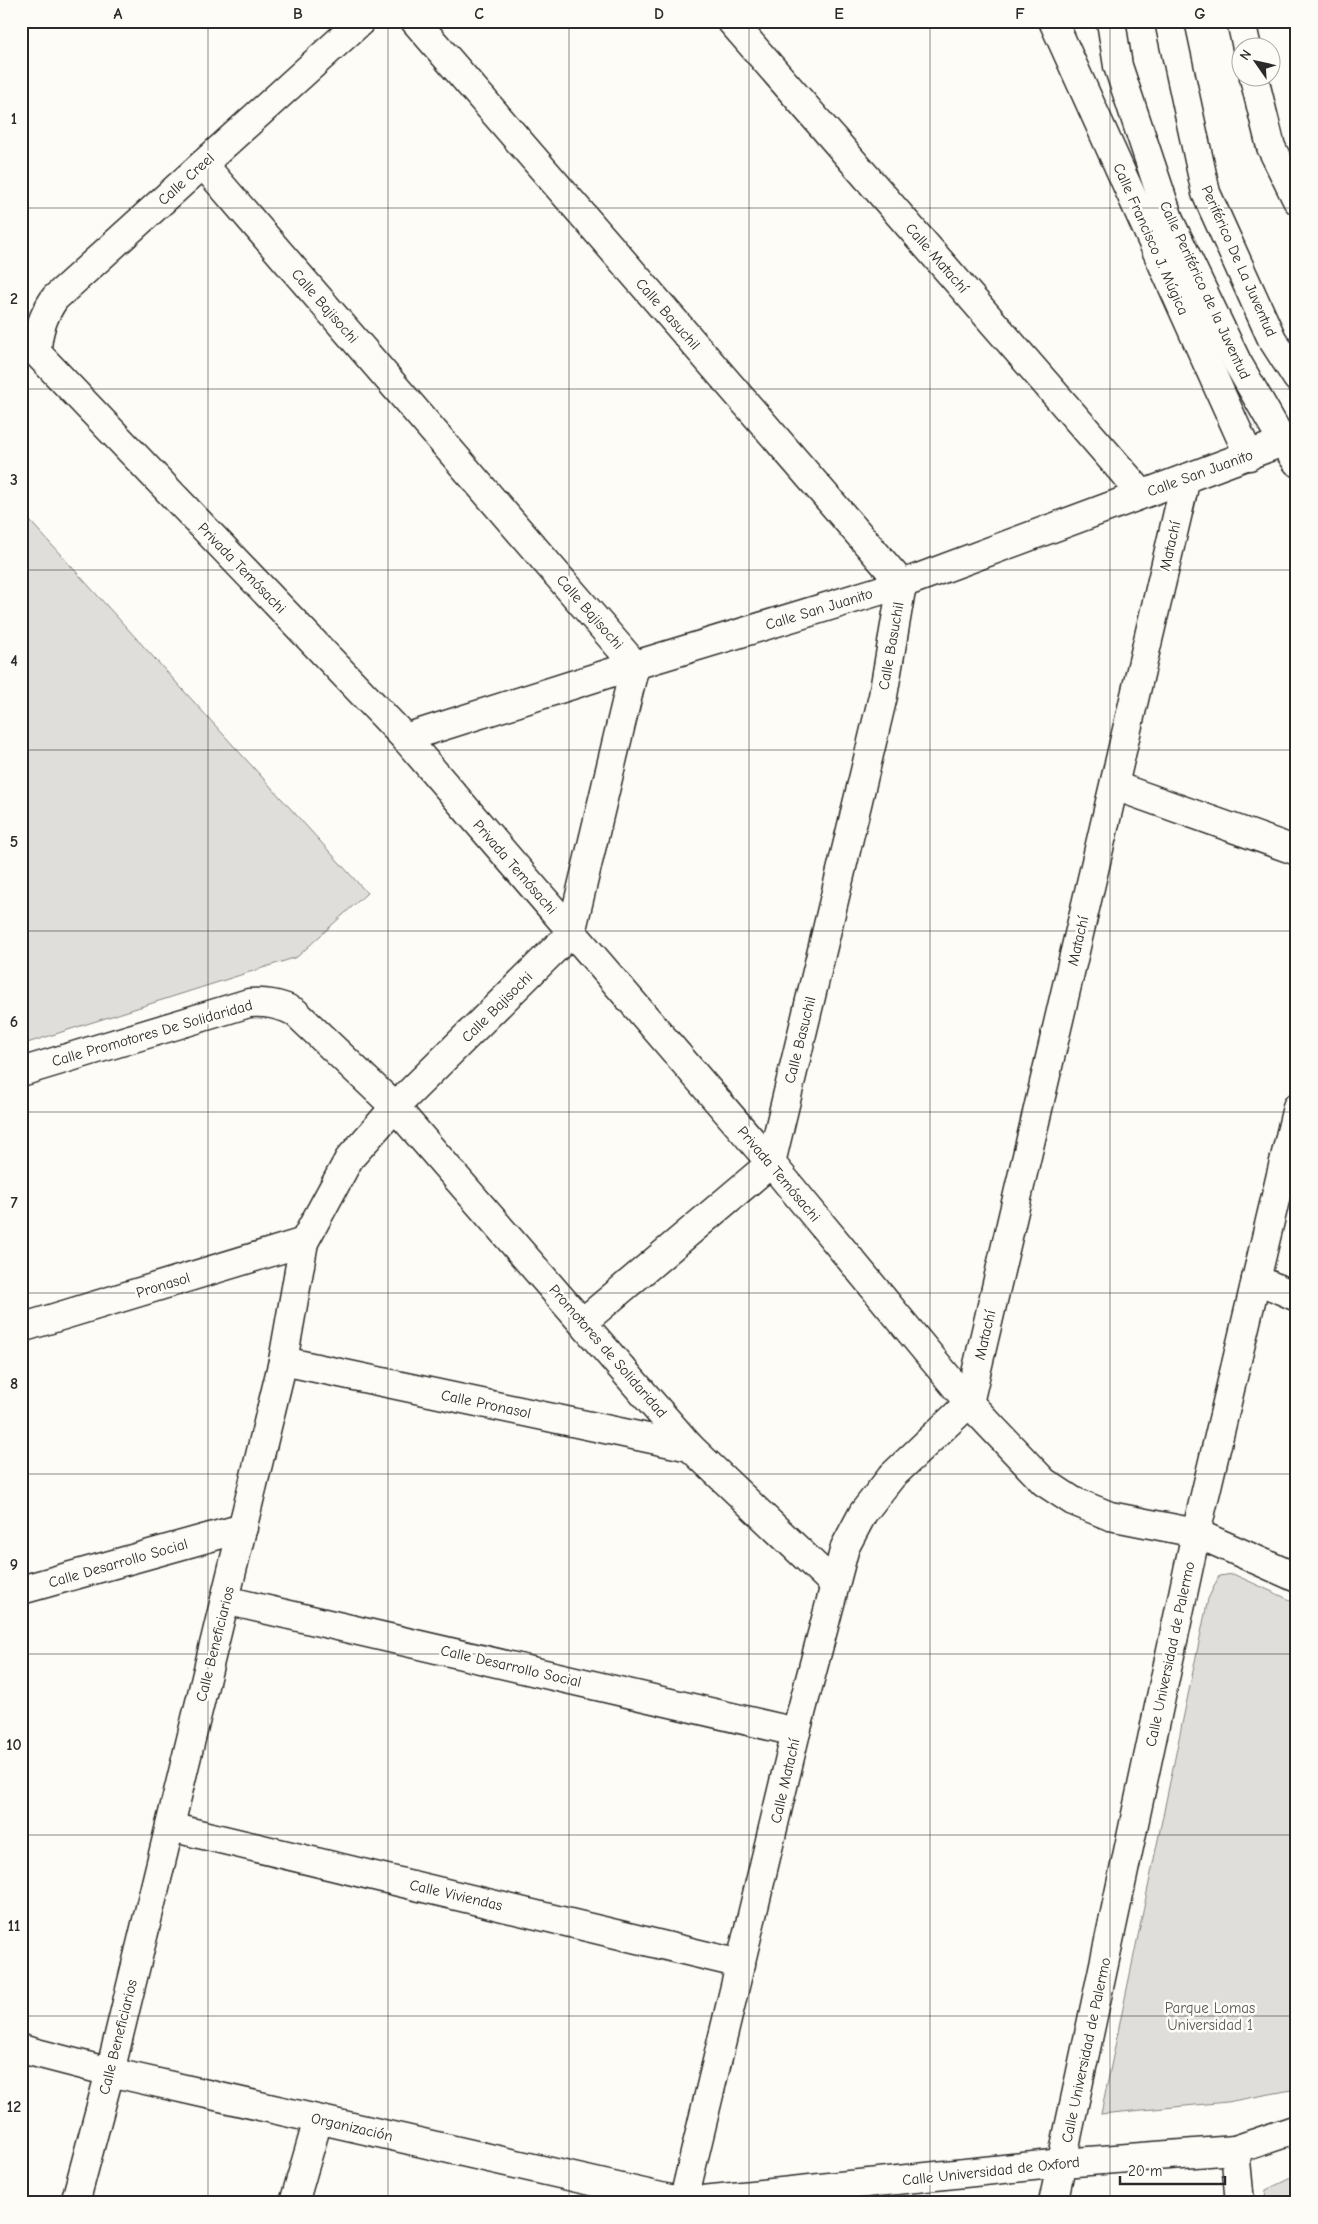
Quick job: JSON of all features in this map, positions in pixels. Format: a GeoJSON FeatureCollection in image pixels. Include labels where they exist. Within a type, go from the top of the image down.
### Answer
{"type":"FeatureCollection","features":[{"type":"Feature","properties":{"kind":"main road","name":"Calle Creel"},"geometry":{"type":"LineString","coordinates":[[37,353],[37,338],[41,322],[55,298],[361,21]]}},
{"type":"Feature","properties":{"kind":"main road","name":"Calle Basuchil"},"geometry":{"type":"LineString","coordinates":[[415,21],[902,584],[883,696],[770,1163]]}},
{"type":"Feature","properties":{"kind":"main road","name":"Calle Matachí"},"geometry":{"type":"LineString","coordinates":[[731,21],[1142,494]]}},
{"type":"Feature","properties":{"kind":"main road","name":"Calle Francisco J. Múgica"},"geometry":{"type":"LineString","coordinates":[[1053,21],[1249,456]]}},
{"type":"Feature","properties":{"kind":"main road","name":"Calle Periférico de la Juventud"},"geometry":{"type":"LineString","coordinates":[[1112,21],[1118,66],[1170,222],[1237,362],[1290,452]]}},
{"type":"Feature","properties":{"kind":"main road","name":"Periférico De La Juventud"},"geometry":{"type":"LineString","coordinates":[[1169,21],[1206,193],[1272,339],[1297,378]]}},
{"type":"Feature","properties":{"kind":"main road"},"geometry":{"type":"LineString","coordinates":[[1240,21],[1244,38]]}},
{"type":"Feature","properties":{"kind":"main road"},"geometry":{"type":"LineString","coordinates":[[1257,88],[1272,147],[1297,200]]}},
{"type":"Feature","properties":{"kind":"main road","name":"Calle Bajisochi"},"geometry":{"type":"LineString","coordinates":[[203,164],[635,665]]}},
{"type":"Feature","properties":{"kind":"main road","name":"Privada Temósachi"},"geometry":{"type":"LineString","coordinates":[[37,353],[405,738],[770,1163],[969,1403],[1044,1482],[1073,1501],[1110,1516],[1196,1533],[1297,1578]]}},
{"type":"Feature","properties":{"kind":"main road","name":"Calle San Juanito"},"geometry":{"type":"LineString","coordinates":[[405,738],[635,665],[902,584],[1249,456],[1290,452]]}},
{"type":"Feature","properties":{"kind":"main road","name":"Matachí"},"geometry":{"type":"LineString","coordinates":[[969,1403],[1186,478]]}},
{"type":"Feature","properties":{"kind":"main road"},"geometry":{"type":"LineString","coordinates":[[571,933],[635,665]]}},
{"type":"Feature","properties":{"kind":"main road"},"geometry":{"type":"LineString","coordinates":[[1115,786],[1297,851]]}},
{"type":"Feature","properties":{"kind":"main road","name":"Calle Bajisochi"},"geometry":{"type":"LineString","coordinates":[[395,1106],[571,933]]}},
{"type":"Feature","properties":{"kind":"main road","name":"Calle Promotores De Solidaridad"},"geometry":{"type":"LineString","coordinates":[[21,1072],[248,1003],[266,1002],[283,1006],[294,1012],[395,1106]]}},
{"type":"Feature","properties":{"kind":"main road","name":"Calle Beneficiarios"},"geometry":{"type":"LineString","coordinates":[[75,2203],[110,2072],[283,1361],[304,1242],[349,1159],[395,1106]]}},
{"type":"Feature","properties":{"kind":"main road","name":"Promotores de Solidaridad"},"geometry":{"type":"LineString","coordinates":[[395,1106],[690,1447],[834,1584]]}},
{"type":"Feature","properties":{"kind":"main road","name":"Calle Universidad de Palermo"},"geometry":{"type":"LineString","coordinates":[[1053,2203],[1196,1533],[1297,1108]]}},
{"type":"Feature","properties":{"kind":"main road"},"geometry":{"type":"LineString","coordinates":[[583,1322],[770,1163]]}},
{"type":"Feature","properties":{"kind":"main road","name":"Pronasol"},"geometry":{"type":"LineString","coordinates":[[21,1328],[304,1242]]}},
{"type":"Feature","properties":{"kind":"main road"},"geometry":{"type":"LineString","coordinates":[[1256,1279],[1297,1297]]}},
{"type":"Feature","properties":{"kind":"main road","name":"Calle Pronasol"},"geometry":{"type":"LineString","coordinates":[[283,1361],[690,1447]]}},
{"type":"Feature","properties":{"kind":"main road","name":"Calle Matachí"},"geometry":{"type":"LineString","coordinates":[[683,2202],[796,1732],[845,1547],[863,1512],[892,1476],[969,1403]]}},
{"type":"Feature","properties":{"kind":"main road","name":"Calle Desarrollo Social"},"geometry":{"type":"LineString","coordinates":[[21,1590],[243,1528]]}},
{"type":"Feature","properties":{"kind":"main road","name":"Calle Desarrollo Social"},"geometry":{"type":"LineString","coordinates":[[225,1600],[796,1732]]}},
{"type":"Feature","properties":{"kind":"main road","name":"Calle Viviendas"},"geometry":{"type":"LineString","coordinates":[[170,1827],[741,1964]]}},
{"type":"Feature","properties":{"kind":"main road","name":"Organización"},"geometry":{"type":"LineString","coordinates":[[21,2049],[110,2072],[683,2202]]}},
{"type":"Feature","properties":{"kind":"main road"},"geometry":{"type":"LineString","coordinates":[[294,2203],[318,2120]]}},
{"type":"Feature","properties":{"kind":"main road","name":"Calle Universidad de Oxford"},"geometry":{"type":"LineString","coordinates":[[683,2202],[1062,2163],[1235,2150],[1297,2129]]}},
{"type":"Feature","properties":{"kind":"main road"},"geometry":{"type":"LineString","coordinates":[[1235,2150],[1240,2203]]}},
{"type":"Feature","properties":{"kind":"green space"},"geometry":{"type":"Polygon","coordinates":[[[21,511],[367,893],[297,957],[21,1045],[21,511]]]}},
{"type":"Feature","properties":{"kind":"green space","name":"Parque Lomas Universidad 1"},"geometry":{"type":"Polygon","coordinates":[[[1233,1574],[1297,1603],[1297,2089],[1227,2102],[1101,2114],[1208,1599],[1219,1576],[1233,1574]]]}},
{"type":"Feature","properties":{"kind":"green space"},"geometry":{"type":"Polygon","coordinates":[[[1297,2175],[1297,2203],[1264,2203],[1266,2190],[1297,2175]]]}}]}
